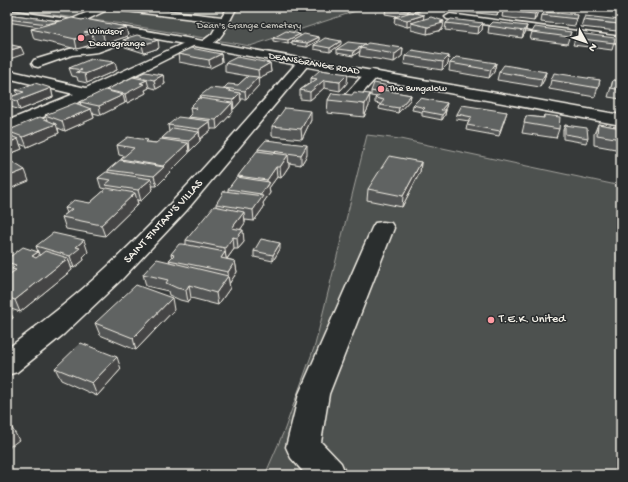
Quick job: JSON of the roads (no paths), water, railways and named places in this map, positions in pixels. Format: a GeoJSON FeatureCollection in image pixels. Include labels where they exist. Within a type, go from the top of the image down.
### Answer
{"type":"FeatureCollection","features":[{"type":"Feature","properties":{"kind":"street"},"geometry":{"type":"LineString","coordinates":[[74,22],[106,7]]}},
{"type":"Feature","properties":{"kind":"street"},"geometry":{"type":"LineString","coordinates":[[111,7],[225,20]]}},
{"type":"Feature","properties":{"kind":"street"},"geometry":{"type":"LineString","coordinates":[[7,127],[216,36],[232,7]]}},
{"type":"Feature","properties":{"kind":"street","name":"DEANSGRANGE ROAD"},"geometry":{"type":"LineString","coordinates":[[7,13],[74,22],[199,43],[372,74],[387,82],[621,120]]}},
{"type":"Feature","properties":{"kind":"street"},"geometry":{"type":"LineString","coordinates":[[450,17],[621,40]]}},
{"type":"Feature","properties":{"kind":"street"},"geometry":{"type":"LineString","coordinates":[[38,63],[70,52],[94,50],[141,33]]}},
{"type":"Feature","properties":{"kind":"street","name":"SAINT FINTAN'S VILLAS"},"geometry":{"type":"LineString","coordinates":[[7,364],[55,327],[114,274],[179,206],[304,62]]}},
{"type":"Feature","properties":{"kind":"street"},"geometry":{"type":"LineString","coordinates":[[7,74],[88,93]]}},
{"type":"Feature","properties":{"kind":"street"},"geometry":{"type":"LineString","coordinates":[[350,99],[372,74]]}},
{"type":"Feature","properties":{"kind":"street"},"geometry":{"type":"LineString","coordinates":[[330,475],[303,447],[314,394],[383,228]]}},
{"type":"Feature","properties":{"kind":"place","name":"Windsor Deansgrange"},"geometry":{"type":"Point","coordinates":[81,38]}},
{"type":"Feature","properties":{"kind":"place","name":"The Bungalow"},"geometry":{"type":"Point","coordinates":[381,89]}},
{"type":"Feature","properties":{"kind":"place","name":"T.E.K. United"},"geometry":{"type":"Point","coordinates":[491,320]}},
{"type":"Feature","properties":{"kind":"park label","name":"Dean's Grange Cemetery"},"geometry":{"type":"Point","coordinates":[249,26]}}]}
